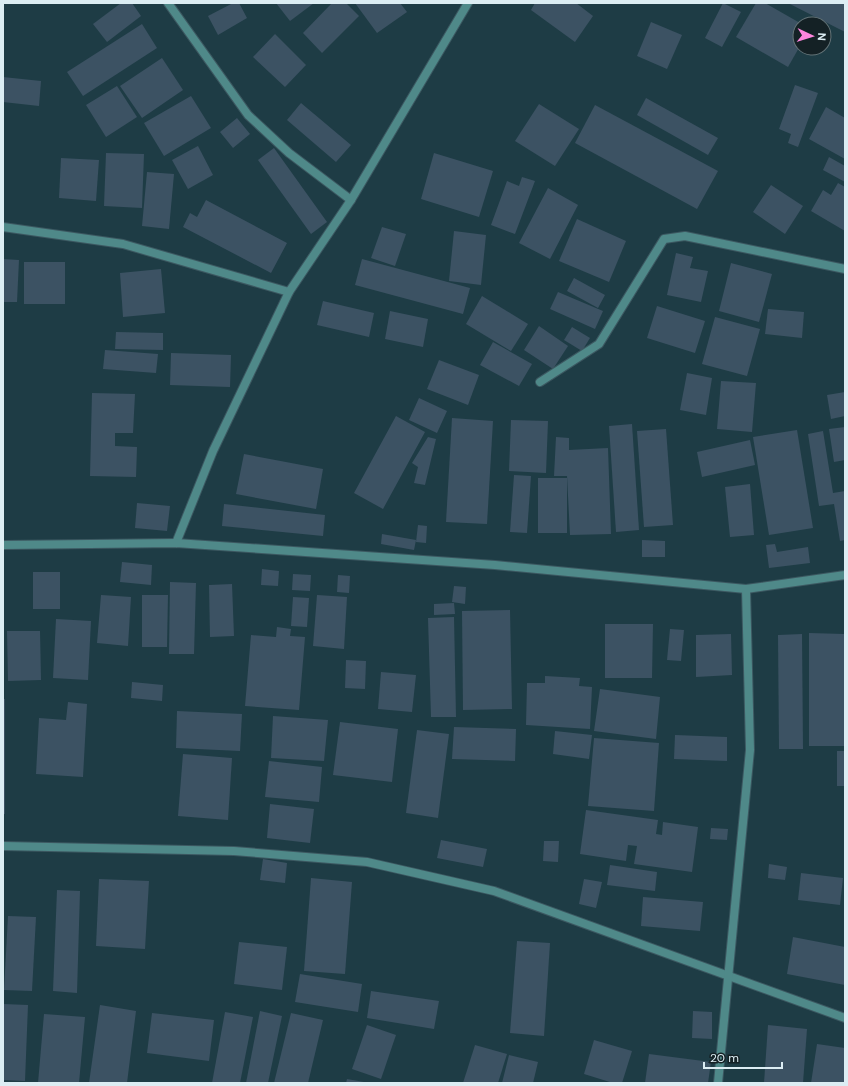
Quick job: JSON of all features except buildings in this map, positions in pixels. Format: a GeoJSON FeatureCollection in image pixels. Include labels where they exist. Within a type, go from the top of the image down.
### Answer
{"type":"FeatureCollection","features":[{"type":"Feature","properties":{"kind":"street"},"geometry":{"type":"LineString","coordinates":[[168,3],[248,115],[289,153],[351,200]]}},
{"type":"Feature","properties":{"kind":"street"},"geometry":{"type":"LineString","coordinates":[[176,543],[213,451],[289,292],[351,200],[468,3]]}},
{"type":"Feature","properties":{"kind":"street"},"geometry":{"type":"LineString","coordinates":[[3,227],[123,244],[289,292]]}},
{"type":"Feature","properties":{"kind":"street"},"geometry":{"type":"LineString","coordinates":[[540,382],[600,344],[664,239],[685,236],[845,269]]}},
{"type":"Feature","properties":{"kind":"street"},"geometry":{"type":"LineString","coordinates":[[3,545],[176,543],[495,565],[746,589],[845,575]]}},
{"type":"Feature","properties":{"kind":"street"},"geometry":{"type":"LineString","coordinates":[[718,1083],[750,750],[746,589]]}},
{"type":"Feature","properties":{"kind":"street"},"geometry":{"type":"LineString","coordinates":[[3,846],[234,851],[367,862],[494,891],[845,1018]]}}]}
